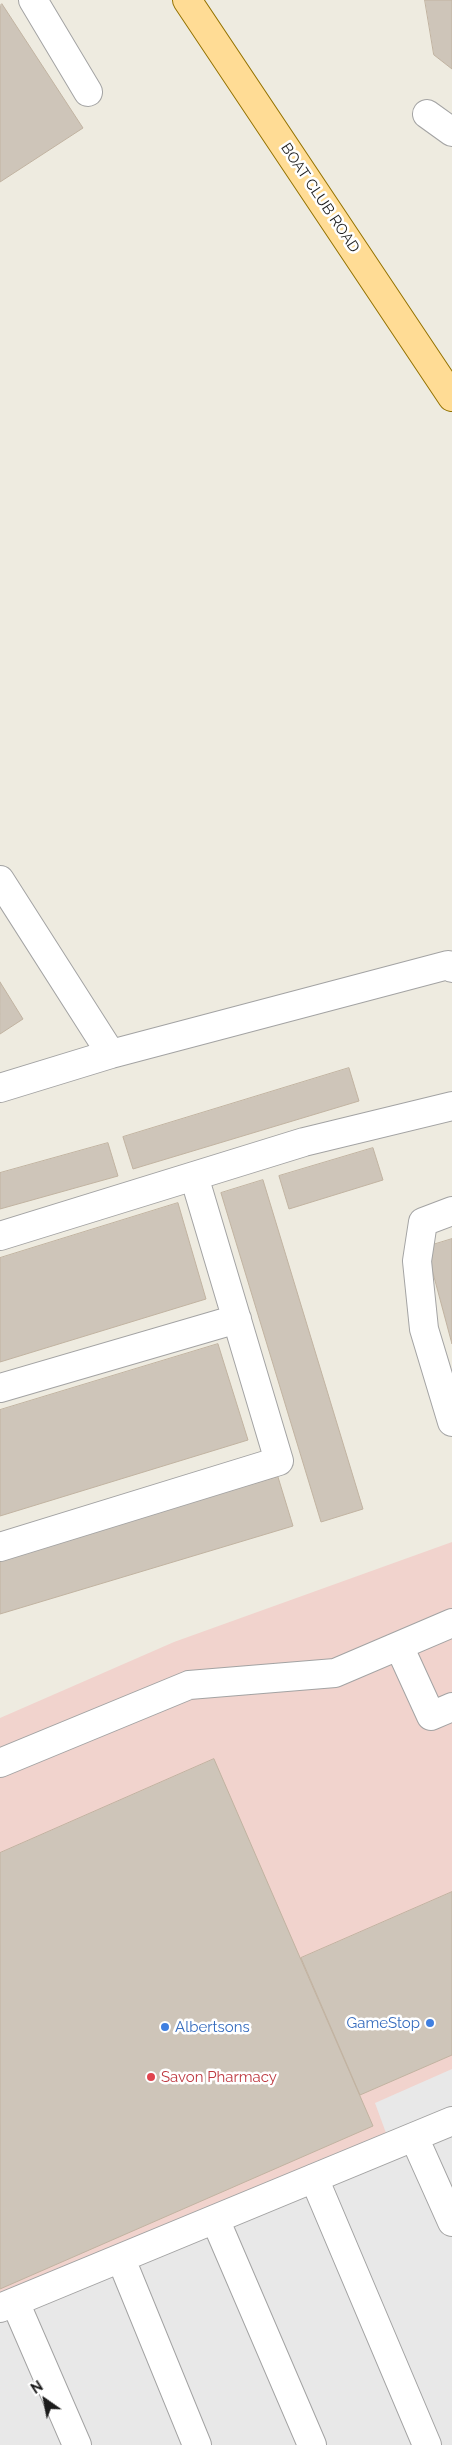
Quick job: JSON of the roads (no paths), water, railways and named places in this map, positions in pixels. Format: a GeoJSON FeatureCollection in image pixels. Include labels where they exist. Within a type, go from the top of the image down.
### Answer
{"type":"FeatureCollection","features":[{"type":"Feature","properties":{"kind":"main road","name":"BOAT CLUB ROAD"},"geometry":{"type":"LineString","coordinates":[[187,0],[452,397]]}},
{"type":"Feature","properties":{"kind":"street"},"geometry":{"type":"LineString","coordinates":[[32,0],[88,92]]}},
{"type":"Feature","properties":{"kind":"street"},"geometry":{"type":"LineString","coordinates":[[427,114],[452,132]]}},
{"type":"Feature","properties":{"kind":"street"},"geometry":{"type":"LineString","coordinates":[[0,880],[111,1054]]}},
{"type":"Feature","properties":{"kind":"street"},"geometry":{"type":"LineString","coordinates":[[0,1088],[111,1054],[448,965],[452,968]]}},
{"type":"Feature","properties":{"kind":"street"},"geometry":{"type":"LineString","coordinates":[[0,1236],[304,1142],[452,1106]]}},
{"type":"Feature","properties":{"kind":"street"},"geometry":{"type":"LineString","coordinates":[[0,1547],[278,1461],[194,1176]]}},
{"type":"Feature","properties":{"kind":"street"},"geometry":{"type":"LineString","coordinates":[[452,1211],[423,1222],[417,1261],[424,1330],[452,1422]]}},
{"type":"Feature","properties":{"kind":"street"},"geometry":{"type":"LineString","coordinates":[[0,1388],[237,1319]]}},
{"type":"Feature","properties":{"kind":"street"},"geometry":{"type":"LineString","coordinates":[[0,1763],[189,1685],[336,1673],[452,1623]]}},
{"type":"Feature","properties":{"kind":"street"},"geometry":{"type":"LineString","coordinates":[[399,1646],[431,1716],[452,1707]]}},
{"type":"Feature","properties":{"kind":"street"},"geometry":{"type":"LineString","coordinates":[[77,2445],[8,2305],[452,2121]]}},
{"type":"Feature","properties":{"kind":"street"},"geometry":{"type":"LineString","coordinates":[[414,2137],[452,2222]]}},
{"type":"Feature","properties":{"kind":"street"},"geometry":{"type":"LineString","coordinates":[[314,2178],[427,2445]]}},
{"type":"Feature","properties":{"kind":"street"},"geometry":{"type":"LineString","coordinates":[[215,2219],[312,2445]]}},
{"type":"Feature","properties":{"kind":"street"},"geometry":{"type":"LineString","coordinates":[[121,2259],[197,2445]]}},
{"type":"Feature","properties":{"kind":"place","name":"GameStop"},"geometry":{"type":"Point","coordinates":[430,2023]}},
{"type":"Feature","properties":{"kind":"place","name":"Albertsons"},"geometry":{"type":"Point","coordinates":[165,2027]}},
{"type":"Feature","properties":{"kind":"place","name":"Savon Pharmacy"},"geometry":{"type":"Point","coordinates":[151,2077]}}]}
